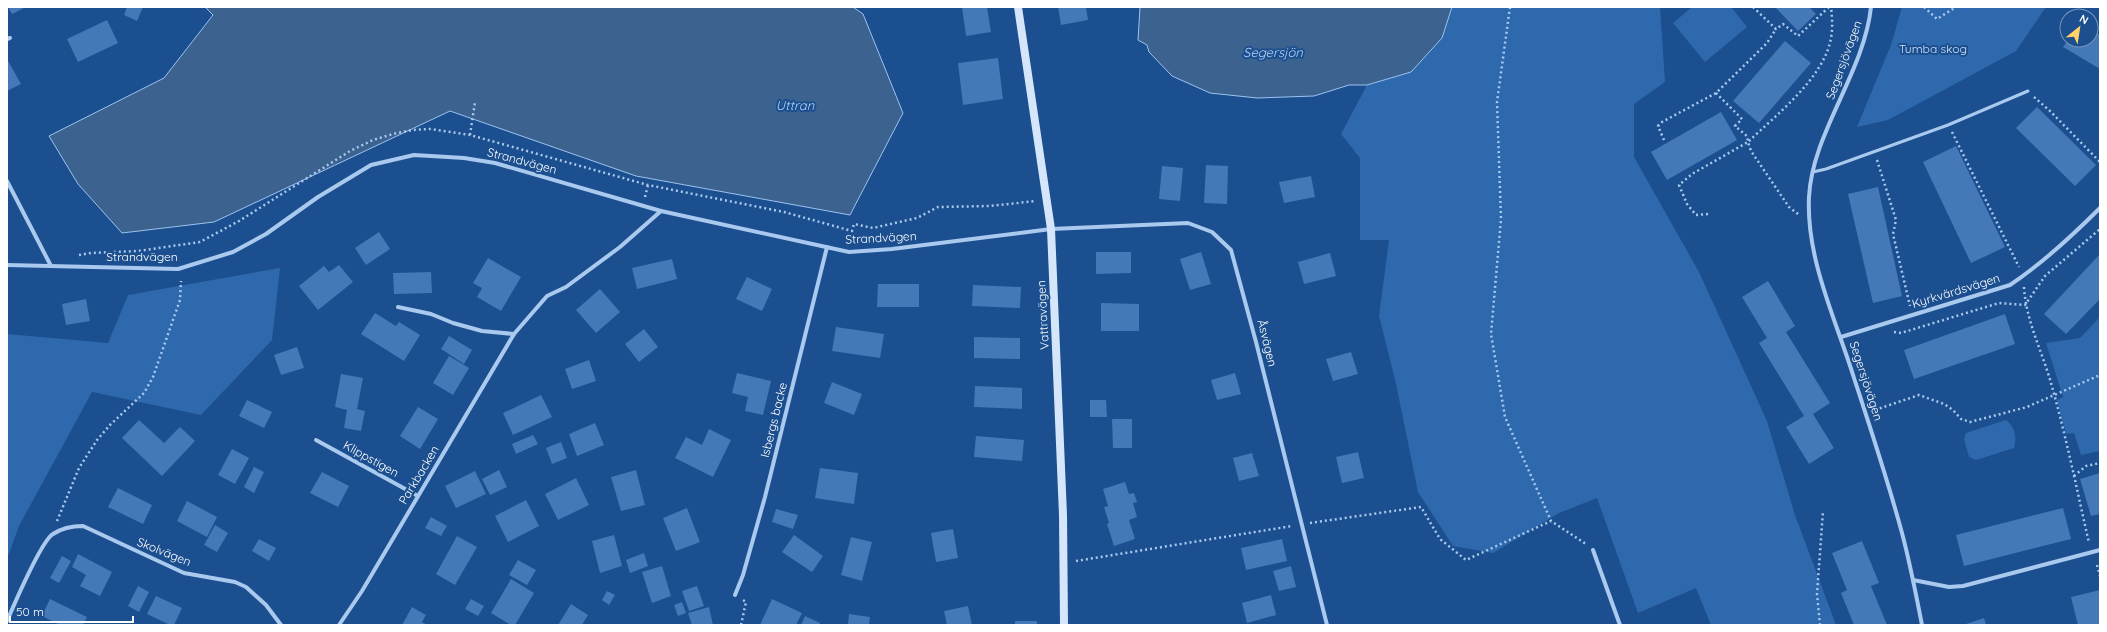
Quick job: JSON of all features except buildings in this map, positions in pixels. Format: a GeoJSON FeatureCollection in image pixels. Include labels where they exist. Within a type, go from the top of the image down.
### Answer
{"type":"FeatureCollection","features":[{"type":"Feature","properties":{"kind":"street","name":"Vattravägen"},"geometry":{"type":"LineString","coordinates":[[1018,7],[1051,230],[1057,348],[1064,625]]}},
{"type":"Feature","properties":{"kind":"street","name":"Segersjövägen"},"geometry":{"type":"LineString","coordinates":[[1871,7],[1869,24],[1863,45],[1819,152],[1813,172],[1809,207],[1811,238],[1829,305],[1841,337],[1890,491],[1913,580],[1922,625]]}},
{"type":"Feature","properties":{"kind":"street","name":"Strandvägen"},"geometry":{"type":"LineString","coordinates":[[7,265],[178,269],[233,252],[266,234],[318,197],[371,165],[414,155],[464,158],[495,163],[661,211],[849,252],[892,249],[1051,230]]}},
{"type":"Feature","properties":{"kind":"street"},"geometry":{"type":"LineString","coordinates":[[7,181],[51,266]]}},
{"type":"Feature","properties":{"kind":"street","name":"Kyrkvärdsvägen"},"geometry":{"type":"LineString","coordinates":[[1841,337],[2010,285],[2067,241],[2100,208]]}},
{"type":"Feature","properties":{"kind":"street","name":"Parkbacken"},"geometry":{"type":"LineString","coordinates":[[339,625],[362,590],[514,334],[547,296],[566,287],[620,247],[661,211]]}},
{"type":"Feature","properties":{"kind":"street","name":"Åsvägen"},"geometry":{"type":"LineString","coordinates":[[1051,230],[1188,223],[1212,232],[1231,250],[1256,342],[1327,625]]}},
{"type":"Feature","properties":{"kind":"street","name":"Isbergs backe"},"geometry":{"type":"LineString","coordinates":[[735,595],[743,575],[765,497],[827,247]]}},
{"type":"Feature","properties":{"kind":"street"},"geometry":{"type":"LineString","coordinates":[[398,307],[431,314],[453,323],[482,331],[514,334]]}},
{"type":"Feature","properties":{"kind":"street","name":"Klippstigen"},"geometry":{"type":"LineString","coordinates":[[316,440],[418,496]]}},
{"type":"Feature","properties":{"kind":"street","name":"Skolvägen"},"geometry":{"type":"LineString","coordinates":[[52,534],[70,526],[83,526],[184,573],[235,582],[256,595],[281,625]]}},
{"type":"Feature","properties":{"kind":"street"},"geometry":{"type":"LineString","coordinates":[[7,621],[38,555],[52,534]]}},
{"type":"Feature","properties":{"kind":"street"},"geometry":{"type":"LineString","coordinates":[[1593,550],[1620,625]]}},
{"type":"Feature","properties":{"kind":"street"},"geometry":{"type":"LineString","coordinates":[[1913,580],[1949,587],[1963,586],[2100,550]]}},
{"type":"Feature","properties":{"kind":"lane"},"geometry":{"type":"LineString","coordinates":[[1813,172],[1875,152],[1948,125],[2028,91]]}},
{"type":"Feature","properties":{"kind":"path"},"geometry":{"type":"LineString","coordinates":[[1510,7],[1497,102],[1501,219],[1491,334],[1505,417],[1551,521],[1593,550]]}},
{"type":"Feature","properties":{"kind":"path"},"geometry":{"type":"LineString","coordinates":[[1753,7],[1776,29]]}},
{"type":"Feature","properties":{"kind":"path"},"geometry":{"type":"LineString","coordinates":[[1664,140],[1658,126],[1662,122],[1716,93],[1767,43],[1776,29],[1783,24],[1798,36],[1830,7]]}},
{"type":"Feature","properties":{"kind":"path"},"geometry":{"type":"LineString","coordinates":[[1708,214],[1696,215],[1687,204],[1679,185],[1692,174],[1748,142],[1804,88],[1822,64],[1831,38],[1833,22],[1830,7]]}},
{"type":"Feature","properties":{"kind":"path"},"geometry":{"type":"LineString","coordinates":[[1924,7],[1937,19],[1956,7]]}},
{"type":"Feature","properties":{"kind":"path"},"geometry":{"type":"LineString","coordinates":[[2028,91],[2100,162]]}},
{"type":"Feature","properties":{"kind":"path"},"geometry":{"type":"LineString","coordinates":[[1716,93],[1742,119],[1735,126],[1747,136],[1751,151],[1789,207],[1798,214]]}},
{"type":"Feature","properties":{"kind":"path"},"geometry":{"type":"LineString","coordinates":[[470,135],[475,102]]}},
{"type":"Feature","properties":{"kind":"path"},"geometry":{"type":"LineString","coordinates":[[1948,125],[2016,258],[2023,276],[2025,306],[2044,357],[2055,396],[2089,544]]}},
{"type":"Feature","properties":{"kind":"path"},"geometry":{"type":"LineString","coordinates":[[118,251],[138,251],[200,242],[239,221],[328,164],[373,140],[412,130],[430,129],[470,135],[642,183],[784,212],[852,230],[854,224],[872,228],[917,218],[938,207],[990,206],[1037,200]]}},
{"type":"Feature","properties":{"kind":"path"},"geometry":{"type":"LineString","coordinates":[[1875,152],[1896,220],[1893,234],[1913,315]]}},
{"type":"Feature","properties":{"kind":"path"},"geometry":{"type":"LineString","coordinates":[[52,534],[79,468],[97,440],[110,425],[144,393],[153,377],[180,300],[181,281]]}},
{"type":"Feature","properties":{"kind":"path"},"geometry":{"type":"LineString","coordinates":[[1875,410],[1919,395],[1944,404],[1953,410],[1961,419],[1970,422],[2027,407],[2100,375]]}},
{"type":"Feature","properties":{"kind":"path"},"geometry":{"type":"LineString","coordinates":[[2074,476],[2086,466],[2100,463]]}},
{"type":"Feature","properties":{"kind":"path"},"geometry":{"type":"LineString","coordinates":[[1063,564],[1301,524],[1421,507],[1440,539],[1466,560],[1551,521]]}},
{"type":"Feature","properties":{"kind":"path"},"geometry":{"type":"LineString","coordinates":[[1820,625],[1817,594],[1823,511]]}},
{"type":"Feature","properties":{"kind":"path"},"geometry":{"type":"LineString","coordinates":[[2097,565],[2100,576]]}},
{"type":"Feature","properties":{"kind":"path"},"geometry":{"type":"LineString","coordinates":[[735,595],[746,602],[741,625]]}},
{"type":"Feature","properties":{"kind":"green space"},"geometry":{"type":"Polygon","coordinates":[[[1452,7],[1660,7],[1665,82],[1634,104],[1634,157],[1699,272],[1767,421],[1795,515],[1836,625],[1711,625],[1696,588],[1638,613],[1597,498],[1559,513],[1493,553],[1453,546],[1418,492],[1396,384],[1379,316],[1389,240],[1360,240],[1360,158],[1341,134],[1367,85],[1411,72],[1442,38],[1452,7]]]}},
{"type":"Feature","properties":{"kind":"green space"},"geometry":{"type":"Polygon","coordinates":[[[1692,7],[1731,7],[1747,27],[1705,62],[1673,23],[1692,7]]]}},
{"type":"Feature","properties":{"kind":"green space","name":"Tumba skog"},"geometry":{"type":"Polygon","coordinates":[[[1902,7],[2046,7],[2016,51],[1888,120],[1857,127],[1891,45],[1902,7]]]}},
{"type":"Feature","properties":{"kind":"green space"},"geometry":{"type":"Polygon","coordinates":[[[280,268],[272,340],[201,415],[92,392],[19,526],[7,559],[7,334],[108,343],[128,295],[280,268]]]}},
{"type":"Feature","properties":{"kind":"green space"},"geometry":{"type":"Polygon","coordinates":[[[2100,317],[2100,451],[2081,455],[2074,433],[2066,434],[2057,400],[2063,397],[2046,343],[2080,338],[2100,317]]]}},
{"type":"Feature","properties":{"kind":"green space"},"geometry":{"type":"Polygon","coordinates":[[[2006,420],[2014,432],[2014,448],[1976,460],[1969,457],[1964,439],[1966,433],[2006,420]]]}},
{"type":"Feature","properties":{"kind":"water","name":"Uttran"},"geometry":{"type":"Polygon","coordinates":[[[205,7],[853,7],[863,14],[903,113],[850,215],[636,176],[450,111],[214,222],[122,233],[78,184],[49,136],[164,78],[213,15],[205,7]]]}},
{"type":"Feature","properties":{"kind":"water","name":"Segersjön"},"geometry":{"type":"Polygon","coordinates":[[[1140,7],[1452,7],[1442,38],[1411,72],[1367,85],[1349,85],[1314,96],[1257,98],[1210,93],[1172,76],[1149,52],[1147,45],[1138,40],[1140,7]]]}}]}
